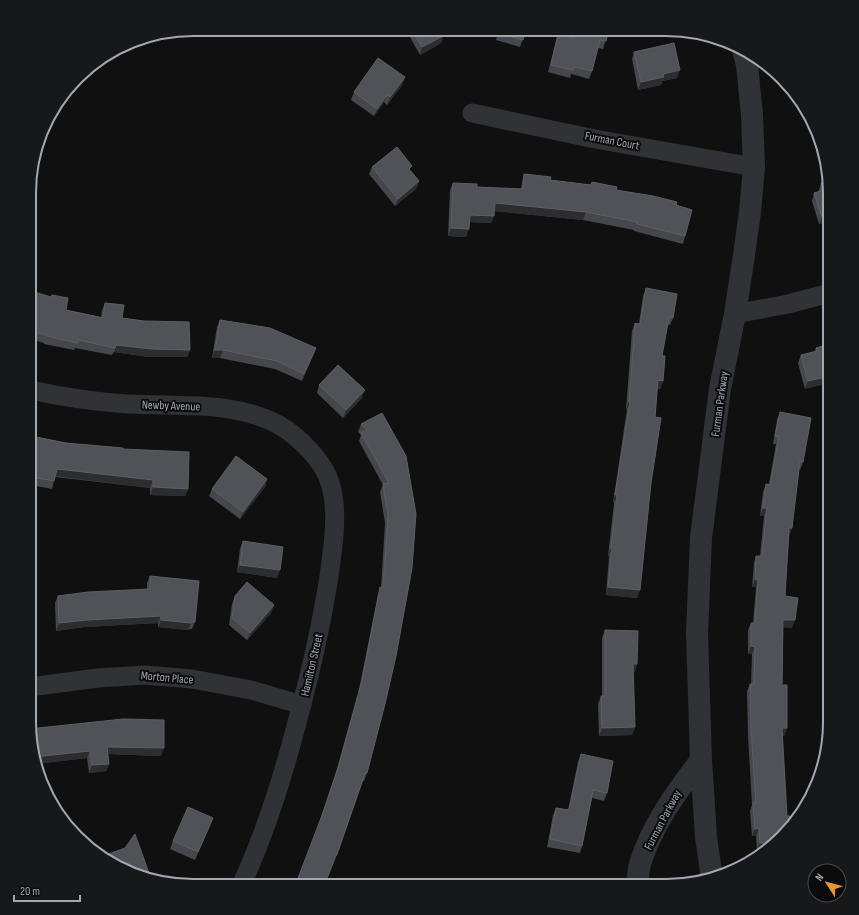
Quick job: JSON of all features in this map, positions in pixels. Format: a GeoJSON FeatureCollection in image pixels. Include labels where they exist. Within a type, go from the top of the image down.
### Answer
{"type":"FeatureCollection","features":[{"type":"Feature","properties":{"kind":"street","name":"Furman Parkway"},"geometry":{"type":"LineString","coordinates":[[711,872],[706,838],[701,760],[697,633],[701,538],[720,389],[735,314],[750,212],[754,167],[752,115],[745,58]]}},
{"type":"Feature","properties":{"kind":"street","name":"Furman Court"},"geometry":{"type":"LineString","coordinates":[[472,113],[595,138],[754,167]]}},
{"type":"Feature","properties":{"kind":"street"},"geometry":{"type":"LineString","coordinates":[[735,314],[788,304],[823,295]]}},
{"type":"Feature","properties":{"kind":"street","name":"Newby Avenue"},"geometry":{"type":"LineString","coordinates":[[36,391],[88,400],[126,404],[214,407],[238,410],[279,425],[303,444]]}},
{"type":"Feature","properties":{"kind":"street","name":"Hamilton Street"},"geometry":{"type":"LineString","coordinates":[[244,879],[281,784],[317,648],[331,562],[335,513],[330,482],[319,461],[303,444]]}},
{"type":"Feature","properties":{"kind":"street","name":"Morton Place"},"geometry":{"type":"LineString","coordinates":[[36,686],[98,678],[144,675],[192,680],[251,690],[302,705]]}},
{"type":"Feature","properties":{"kind":"street","name":"Furman Parkway"},"geometry":{"type":"LineString","coordinates":[[638,879],[640,865],[651,836],[670,802],[701,760]]}},
{"type":"Feature","properties":{"kind":"building"},"geometry":{"type":"Polygon","coordinates":[[[416,36],[443,36],[422,47],[416,36]]]}},
{"type":"Feature","properties":{"kind":"building"},"geometry":{"type":"Polygon","coordinates":[[[509,36],[524,36],[523,40],[509,36]]]}},
{"type":"Feature","properties":{"kind":"building"},"geometry":{"type":"Polygon","coordinates":[[[558,36],[576,38],[577,36],[607,36],[606,41],[600,40],[592,71],[574,67],[573,70],[551,65],[558,36]]]}},
{"type":"Feature","properties":{"kind":"building"},"geometry":{"type":"Polygon","coordinates":[[[674,43],[680,70],[663,74],[664,77],[641,82],[634,52],[674,43]]]}},
{"type":"Feature","properties":{"kind":"building"},"geometry":{"type":"Polygon","coordinates":[[[378,58],[405,77],[390,97],[387,95],[377,109],[354,92],[378,58]]]}},
{"type":"Feature","properties":{"kind":"building"},"geometry":{"type":"Polygon","coordinates":[[[397,147],[412,166],[409,169],[419,181],[398,199],[372,167],[397,147]]]}},
{"type":"Feature","properties":{"kind":"building"},"geometry":{"type":"Polygon","coordinates":[[[524,174],[551,177],[550,180],[591,185],[592,182],[617,187],[616,190],[653,196],[677,202],[676,205],[692,210],[685,236],[637,224],[637,222],[586,212],[495,203],[494,216],[470,215],[469,229],[451,228],[453,183],[477,184],[477,187],[523,189],[524,174]]]}},
{"type":"Feature","properties":{"kind":"building"},"geometry":{"type":"Polygon","coordinates":[[[823,190],[822,217],[814,193],[823,190]]]}},
{"type":"Feature","properties":{"kind":"building"},"geometry":{"type":"Polygon","coordinates":[[[646,288],[677,294],[673,318],[669,317],[662,356],[665,356],[663,381],[658,380],[655,417],[661,418],[651,483],[640,590],[608,587],[617,495],[615,495],[630,402],[635,323],[640,324],[646,288]]]}},
{"type":"Feature","properties":{"kind":"building"},"geometry":{"type":"Polygon","coordinates":[[[36,292],[51,297],[52,295],[68,298],[66,310],[103,318],[105,303],[124,305],[122,318],[144,321],[189,322],[190,350],[152,349],[116,345],[115,348],[78,340],[77,343],[36,332],[36,292]]]}},
{"type":"Feature","properties":{"kind":"building"},"geometry":{"type":"Polygon","coordinates":[[[220,320],[270,328],[316,348],[304,374],[277,361],[223,350],[215,350],[220,320]]]}},
{"type":"Feature","properties":{"kind":"building"},"geometry":{"type":"Polygon","coordinates":[[[823,346],[823,378],[808,381],[801,355],[817,351],[816,348],[823,346]]]}},
{"type":"Feature","properties":{"kind":"building"},"geometry":{"type":"Polygon","coordinates":[[[338,365],[365,390],[346,410],[319,385],[338,365]]]}},
{"type":"Feature","properties":{"kind":"building"},"geometry":{"type":"Polygon","coordinates":[[[780,412],[811,418],[803,462],[800,461],[792,528],[789,528],[785,596],[798,598],[795,620],[783,620],[782,685],[787,685],[787,728],[782,728],[787,816],[790,817],[777,833],[764,844],[760,843],[759,828],[755,829],[753,803],[756,803],[751,729],[750,684],[754,684],[755,647],[751,646],[751,623],[755,623],[758,580],[755,579],[756,556],[762,556],[767,508],[763,508],[766,484],[770,485],[779,437],[775,436],[780,412]]]}},
{"type":"Feature","properties":{"kind":"building"},"geometry":{"type":"Polygon","coordinates":[[[382,413],[406,456],[416,514],[412,568],[396,656],[367,773],[365,773],[327,879],[298,879],[339,765],[362,681],[380,587],[383,588],[388,516],[383,484],[389,483],[361,433],[367,430],[361,424],[382,413]]]}},
{"type":"Feature","properties":{"kind":"building"},"geometry":{"type":"Polygon","coordinates":[[[36,437],[66,443],[123,449],[189,452],[188,489],[153,487],[153,480],[57,469],[54,481],[36,478],[36,437]]]}},
{"type":"Feature","properties":{"kind":"building"},"geometry":{"type":"Polygon","coordinates":[[[236,456],[267,479],[243,512],[212,489],[236,456]]]}},
{"type":"Feature","properties":{"kind":"building"},"geometry":{"type":"Polygon","coordinates":[[[243,541],[283,547],[280,570],[240,565],[243,541]]]}},
{"type":"Feature","properties":{"kind":"building"},"geometry":{"type":"Polygon","coordinates":[[[150,576],[199,581],[195,622],[192,621],[191,623],[161,620],[161,616],[59,623],[58,596],[88,592],[150,589],[150,576]]]}},
{"type":"Feature","properties":{"kind":"building"},"geometry":{"type":"Polygon","coordinates":[[[247,582],[274,605],[250,633],[232,618],[235,596],[247,582]]]}},
{"type":"Feature","properties":{"kind":"building"},"geometry":{"type":"Polygon","coordinates":[[[605,630],[638,631],[637,664],[633,664],[635,727],[602,728],[601,696],[605,696],[605,630]]]}},
{"type":"Feature","properties":{"kind":"building"},"geometry":{"type":"Polygon","coordinates":[[[123,719],[164,720],[164,748],[107,747],[109,764],[92,765],[90,751],[40,756],[36,728],[123,719]]]}},
{"type":"Feature","properties":{"kind":"building"},"geometry":{"type":"Polygon","coordinates":[[[581,754],[613,761],[607,793],[593,790],[582,846],[550,839],[556,808],[569,810],[581,754]]]}},
{"type":"Feature","properties":{"kind":"building"},"geometry":{"type":"Polygon","coordinates":[[[188,807],[213,818],[198,852],[173,841],[188,807]]]}},
{"type":"Feature","properties":{"kind":"building"},"geometry":{"type":"Polygon","coordinates":[[[135,834],[149,873],[124,863],[109,854],[125,848],[135,834]]]}}]}
